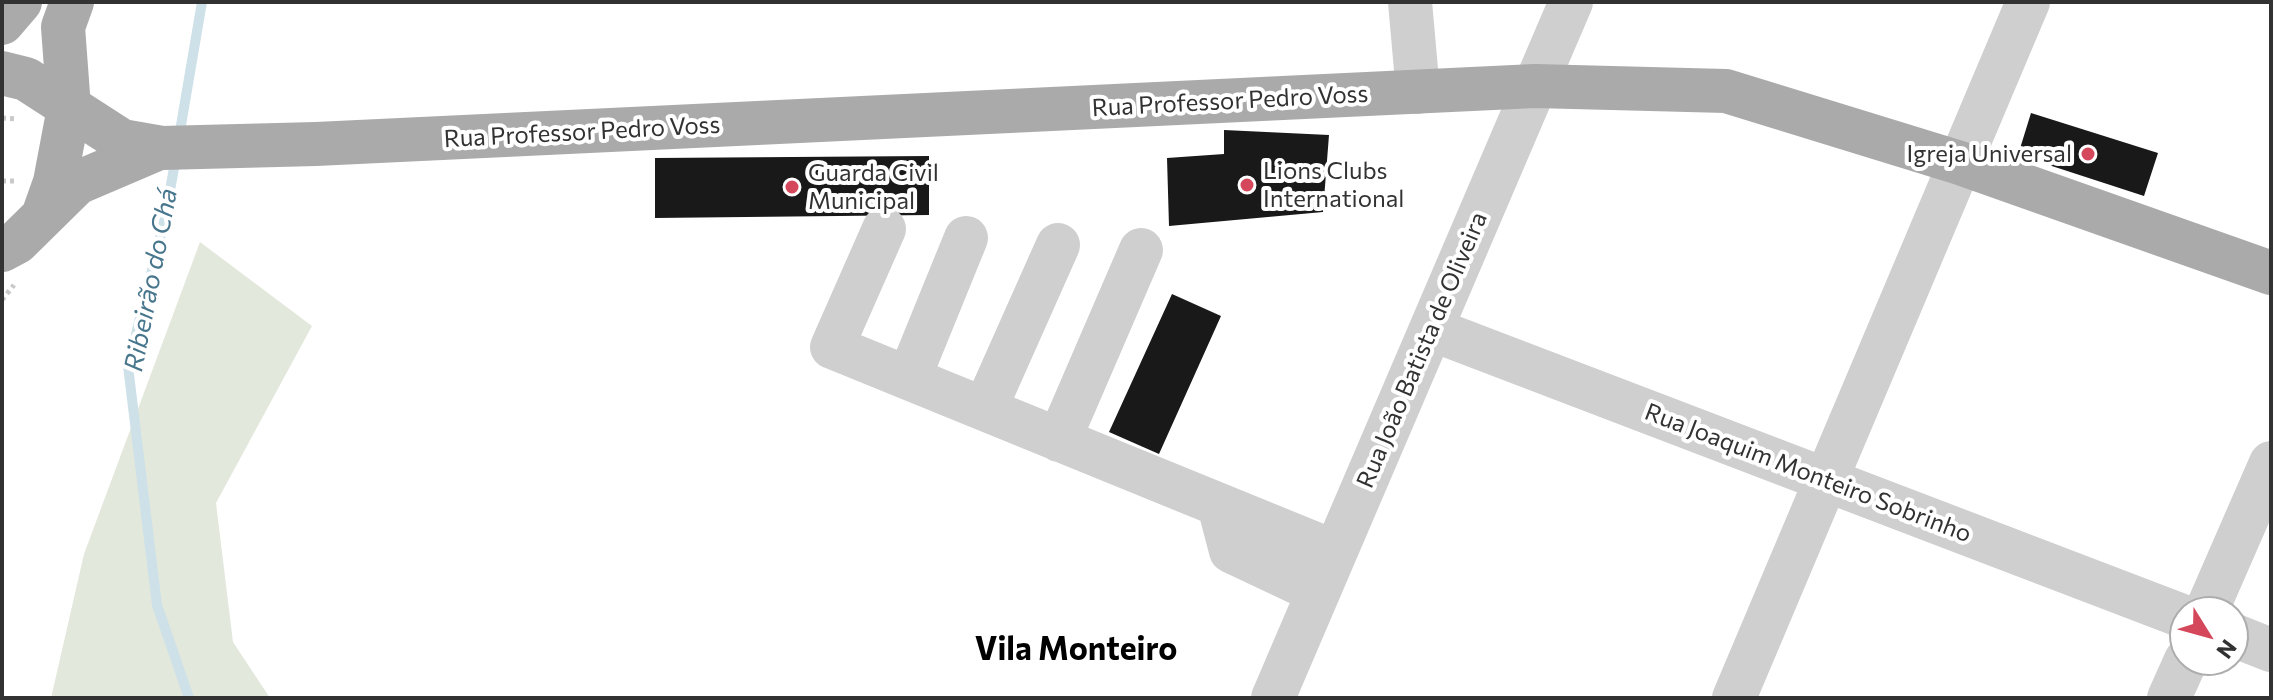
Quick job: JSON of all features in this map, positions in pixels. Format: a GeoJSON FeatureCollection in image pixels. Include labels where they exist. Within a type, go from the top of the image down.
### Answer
{"type":"FeatureCollection","features":[{"type":"Feature","properties":{"kind":"main road"},"geometry":{"type":"LineString","coordinates":[[2,23],[20,2]]}},
{"type":"Feature","properties":{"kind":"main road"},"geometry":{"type":"LineString","coordinates":[[16,241],[58,170],[69,108],[63,27],[72,2]]}},
{"type":"Feature","properties":{"kind":"main road"},"geometry":{"type":"LineString","coordinates":[[2,73],[26,79],[122,141],[160,148]]}},
{"type":"Feature","properties":{"kind":"main road","name":"Rua Professor Pedro Voss"},"geometry":{"type":"LineString","coordinates":[[160,148],[364,142],[1535,86],[1726,91],[1960,163],[2271,273]]}},
{"type":"Feature","properties":{"kind":"main road"},"geometry":{"type":"LineString","coordinates":[[16,241],[77,183],[160,148]]}},
{"type":"Feature","properties":{"kind":"street"},"geometry":{"type":"LineString","coordinates":[[1410,2],[1418,92]]}},
{"type":"Feature","properties":{"kind":"street","name":"Rua João Batista de Oliveira"},"geometry":{"type":"LineString","coordinates":[[1273,698],[1571,2]]}},
{"type":"Feature","properties":{"kind":"street"},"geometry":{"type":"LineString","coordinates":[[1734,698],[2028,2]]}},
{"type":"Feature","properties":{"kind":"street"},"geometry":{"type":"LineString","coordinates":[[884,229],[832,347],[1335,552]]}},
{"type":"Feature","properties":{"kind":"street"},"geometry":{"type":"LineString","coordinates":[[909,378],[966,238]]}},
{"type":"Feature","properties":{"kind":"street"},"geometry":{"type":"LineString","coordinates":[[985,409],[1058,245]]}},
{"type":"Feature","properties":{"kind":"street"},"geometry":{"type":"LineString","coordinates":[[1059,440],[1141,250]]}},
{"type":"Feature","properties":{"kind":"street","name":"Rua Joaquim Monteiro Sobrinho"},"geometry":{"type":"LineString","coordinates":[[1431,329],[2169,611]]}},
{"type":"Feature","properties":{"kind":"street"},"geometry":{"type":"LineString","coordinates":[[2213,596],[2271,463]]}},
{"type":"Feature","properties":{"kind":"street"},"geometry":{"type":"LineString","coordinates":[[1219,505],[1231,551],[1318,592]]}},
{"type":"Feature","properties":{"kind":"street"},"geometry":{"type":"LineString","coordinates":[[2249,641],[2271,650]]}},
{"type":"Feature","properties":{"kind":"street"},"geometry":{"type":"LineString","coordinates":[[2169,698],[2179,676]]}},
{"type":"Feature","properties":{"kind":"shaded area"},"geometry":{"type":"Polygon","coordinates":[[[200,242],[312,326],[216,503],[233,642],[270,698],[51,698],[84,554],[200,242]]]}},
{"type":"Feature","properties":{"kind":"building","name":"Igreja Universal"},"geometry":{"type":"Polygon","coordinates":[[[2031,113],[2158,153],[2144,196],[2018,155],[2031,113]]]}},
{"type":"Feature","properties":{"kind":"building","name":"Lions Clubs International"},"geometry":{"type":"Polygon","coordinates":[[[1224,130],[1329,135],[1323,212],[1169,226],[1167,158],[1224,154],[1224,130]]]}},
{"type":"Feature","properties":{"kind":"building","name":"Guarda Civil Municipal"},"geometry":{"type":"Polygon","coordinates":[[[929,156],[929,215],[655,218],[655,158],[929,156]]]}},
{"type":"Feature","properties":{"kind":"building"},"geometry":{"type":"Polygon","coordinates":[[[1172,294],[1221,316],[1159,454],[1109,432],[1172,294]]]}},
{"type":"Feature","properties":{"kind":"waterway","name":"Ribeirão do Chá"},"geometry":{"type":"LineString","coordinates":[[179,137],[202,2]]}},
{"type":"Feature","properties":{"kind":"waterway","name":"Ribeirão do Chá"},"geometry":{"type":"LineString","coordinates":[[176,157],[165,218],[128,366],[157,605],[189,698]]}},
{"type":"Feature","properties":{"kind":"place","name":"Igreja Universal"},"geometry":{"type":"Point","coordinates":[2088,154]}},
{"type":"Feature","properties":{"kind":"place","name":"Lions Clubs International"},"geometry":{"type":"Point","coordinates":[1247,185]}},
{"type":"Feature","properties":{"kind":"place","name":"Guarda Civil Municipal"},"geometry":{"type":"Point","coordinates":[792,187]}},
{"type":"Feature","properties":{"kind":"district","name":"Vila Monteiro"},"geometry":{"type":"Point","coordinates":[1076,649]}}]}
